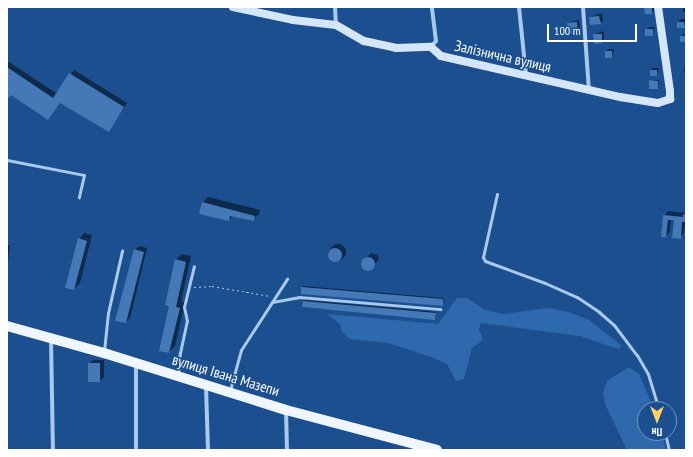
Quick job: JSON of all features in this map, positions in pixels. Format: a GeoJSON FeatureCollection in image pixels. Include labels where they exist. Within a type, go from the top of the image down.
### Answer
{"type":"FeatureCollection","features":[{"type":"Feature","properties":{"kind":"main road","name":"вулиця Івана Мазепи"},"geometry":{"type":"LineString","coordinates":[[7,326],[104,353],[286,410],[435,450]]}},
{"type":"Feature","properties":{"kind":"street"},"geometry":{"type":"LineString","coordinates":[[233,7],[293,20],[336,25],[364,41],[396,48],[431,47],[436,41],[432,7]]}},
{"type":"Feature","properties":{"kind":"street"},"geometry":{"type":"LineString","coordinates":[[335,7],[336,25]]}},
{"type":"Feature","properties":{"kind":"street"},"geometry":{"type":"LineString","coordinates":[[519,7],[526,75]]}},
{"type":"Feature","properties":{"kind":"street"},"geometry":{"type":"LineString","coordinates":[[583,7],[590,90]]}},
{"type":"Feature","properties":{"kind":"street","name":"Залізнична вулиця"},"geometry":{"type":"LineString","coordinates":[[431,47],[441,56],[590,90],[658,103],[670,99],[658,7]]}},
{"type":"Feature","properties":{"kind":"street"},"geometry":{"type":"LineString","coordinates":[[50,339],[53,450]]}},
{"type":"Feature","properties":{"kind":"street"},"geometry":{"type":"LineString","coordinates":[[136,363],[136,450]]}},
{"type":"Feature","properties":{"kind":"street"},"geometry":{"type":"LineString","coordinates":[[206,385],[208,450]]}},
{"type":"Feature","properties":{"kind":"street"},"geometry":{"type":"LineString","coordinates":[[286,410],[287,450]]}},
{"type":"Feature","properties":{"kind":"lane"},"geometry":{"type":"LineString","coordinates":[[7,160],[84,175],[79,197]]}},
{"type":"Feature","properties":{"kind":"lane"},"geometry":{"type":"LineString","coordinates":[[497,194],[482,257],[485,261],[545,283],[577,297],[599,312],[614,325],[637,355],[648,374],[656,401]]}},
{"type":"Feature","properties":{"kind":"lane"},"geometry":{"type":"LineString","coordinates":[[104,353],[108,313],[122,251]]}},
{"type":"Feature","properties":{"kind":"lane"},"geometry":{"type":"LineString","coordinates":[[178,376],[180,353],[187,321],[184,307],[194,266]]}},
{"type":"Feature","properties":{"kind":"lane"},"geometry":{"type":"LineString","coordinates":[[229,392],[241,350],[286,279]]}},
{"type":"Feature","properties":{"kind":"lane"},"geometry":{"type":"LineString","coordinates":[[272,302],[299,296],[440,309]]}},
{"type":"Feature","properties":{"kind":"path"},"geometry":{"type":"LineString","coordinates":[[189,287],[212,286],[260,293],[274,298]]}},
{"type":"Feature","properties":{"kind":"shaded area"},"geometry":{"type":"Polygon","coordinates":[[[457,298],[467,298],[485,310],[504,314],[547,308],[569,312],[589,320],[622,346],[618,349],[580,336],[481,323],[479,329],[483,340],[472,348],[464,379],[456,381],[447,364],[431,357],[388,343],[350,339],[342,332],[340,324],[327,314],[438,324],[457,298]]]}},
{"type":"Feature","properties":{"kind":"shaded area"},"geometry":{"type":"Polygon","coordinates":[[[629,367],[639,374],[651,401],[637,401],[637,441],[664,441],[666,450],[627,450],[605,404],[603,392],[607,381],[629,367]]]}},
{"type":"Feature","properties":{"kind":"building"},"geometry":{"type":"Polygon","coordinates":[[[644,8],[652,8],[652,14],[645,14],[644,8]]]}},
{"type":"Feature","properties":{"kind":"building"},"geometry":{"type":"Polygon","coordinates":[[[599,16],[601,24],[590,25],[589,17],[599,16]]]}},
{"type":"Feature","properties":{"kind":"building"},"geometry":{"type":"Polygon","coordinates":[[[577,22],[578,33],[568,34],[567,23],[577,22]]]}},
{"type":"Feature","properties":{"kind":"building"},"geometry":{"type":"Polygon","coordinates":[[[677,22],[684,22],[685,28],[677,28],[677,22]]]}},
{"type":"Feature","properties":{"kind":"building"},"geometry":{"type":"Polygon","coordinates":[[[645,29],[653,29],[653,36],[645,36],[645,29]]]}},
{"type":"Feature","properties":{"kind":"building"},"geometry":{"type":"Polygon","coordinates":[[[593,34],[602,34],[602,43],[594,44],[593,34]]]}},
{"type":"Feature","properties":{"kind":"building"},"geometry":{"type":"Polygon","coordinates":[[[680,36],[686,36],[686,42],[680,42],[680,36]]]}},
{"type":"Feature","properties":{"kind":"building"},"geometry":{"type":"Polygon","coordinates":[[[605,51],[612,51],[612,58],[605,58],[605,51]]]}},
{"type":"Feature","properties":{"kind":"building"},"geometry":{"type":"Polygon","coordinates":[[[7,67],[53,98],[69,73],[124,107],[109,132],[60,103],[48,120],[11,95],[7,100],[7,67]]]}},
{"type":"Feature","properties":{"kind":"building"},"geometry":{"type":"Polygon","coordinates":[[[650,70],[657,70],[657,76],[650,76],[650,70]]]}},
{"type":"Feature","properties":{"kind":"building"},"geometry":{"type":"Polygon","coordinates":[[[649,80],[658,81],[658,89],[649,89],[649,80]]]}},
{"type":"Feature","properties":{"kind":"building"},"geometry":{"type":"Polygon","coordinates":[[[202,202],[255,216],[254,221],[230,216],[229,221],[199,214],[202,202]]]}},
{"type":"Feature","properties":{"kind":"building"},"geometry":{"type":"Polygon","coordinates":[[[683,214],[686,215],[686,222],[682,222],[681,239],[672,238],[674,220],[668,220],[666,237],[661,237],[663,215],[683,217],[683,214]]]}},
{"type":"Feature","properties":{"kind":"building"},"geometry":{"type":"Polygon","coordinates":[[[78,238],[87,241],[74,290],[65,288],[78,238]]]}},
{"type":"Feature","properties":{"kind":"building"},"geometry":{"type":"Polygon","coordinates":[[[332,248],[338,248],[342,252],[342,258],[338,262],[332,262],[328,258],[328,252],[332,248]]]}},
{"type":"Feature","properties":{"kind":"building"},"geometry":{"type":"Polygon","coordinates":[[[134,249],[144,252],[126,323],[115,321],[134,249]]]}},
{"type":"Feature","properties":{"kind":"building"},"geometry":{"type":"Polygon","coordinates":[[[365,257],[371,257],[375,261],[375,267],[371,271],[365,271],[361,267],[361,261],[365,257]]]}},
{"type":"Feature","properties":{"kind":"building"},"geometry":{"type":"Polygon","coordinates":[[[175,259],[186,262],[176,307],[180,308],[169,353],[159,351],[169,306],[165,305],[175,259]]]}},
{"type":"Feature","properties":{"kind":"building"},"geometry":{"type":"Polygon","coordinates":[[[301,287],[443,299],[443,306],[301,294],[301,287]]]}},
{"type":"Feature","properties":{"kind":"building"},"geometry":{"type":"Polygon","coordinates":[[[303,301],[436,313],[435,320],[302,307],[303,301]]]}},
{"type":"Feature","properties":{"kind":"building"},"geometry":{"type":"Polygon","coordinates":[[[88,363],[100,363],[100,382],[88,382],[88,363]]]}}]}
